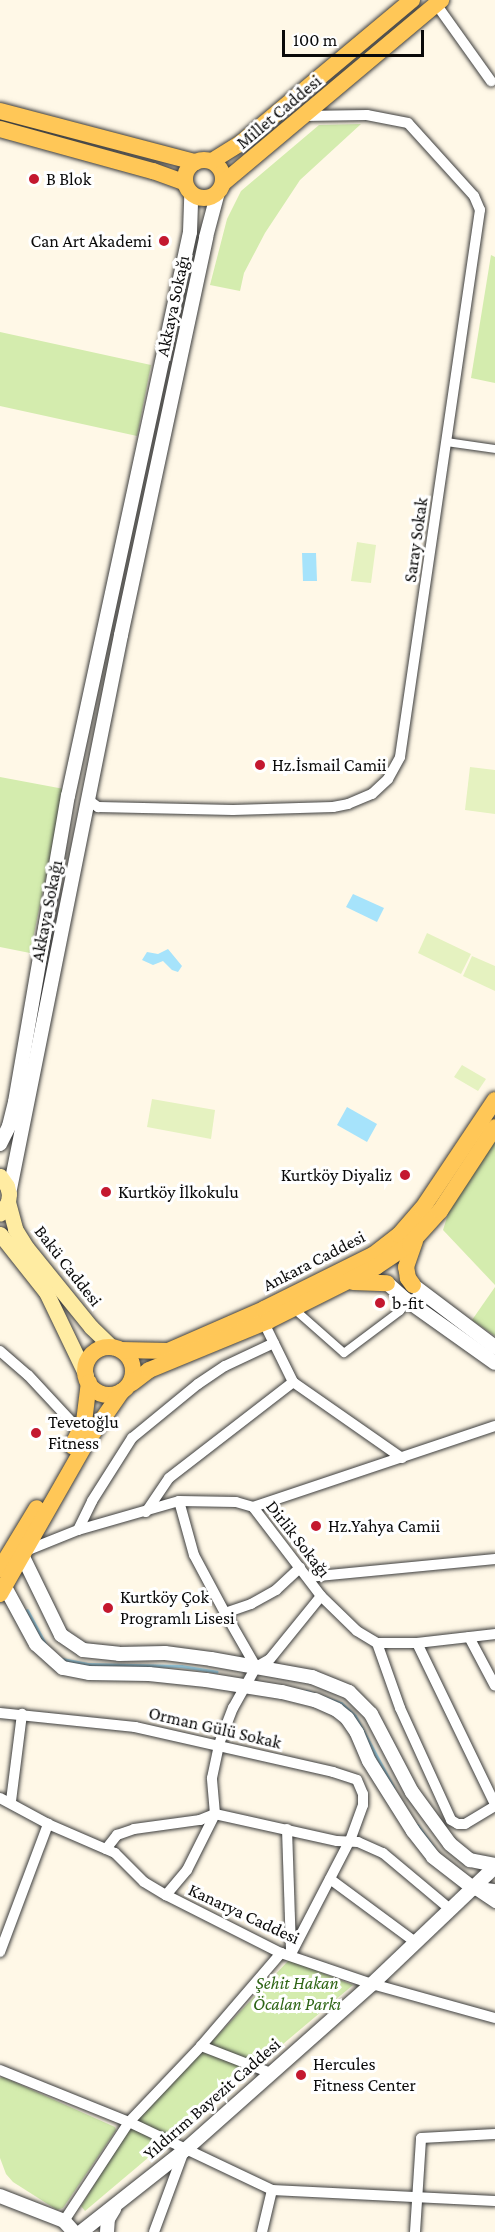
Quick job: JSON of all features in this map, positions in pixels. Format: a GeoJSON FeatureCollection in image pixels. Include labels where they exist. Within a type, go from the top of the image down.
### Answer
{"type":"FeatureCollection","features":[{"type":"Feature","properties":{"kind":"main road","name":"Millet Caddesi"},"geometry":{"type":"LineString","coordinates":[[212,161],[241,144],[412,0]]}},
{"type":"Feature","properties":{"kind":"main road","name":"Millet Caddesi"},"geometry":{"type":"LineString","coordinates":[[221,187],[437,1]]}},
{"type":"Feature","properties":{"kind":"main road"},"geometry":{"type":"LineString","coordinates":[[0,111],[195,162],[212,161],[222,173],[221,187],[207,198],[153,171],[0,129]]}},
{"type":"Feature","properties":{"kind":"main road"},"geometry":{"type":"LineString","coordinates":[[188,188],[186,170],[195,162]]}},
{"type":"Feature","properties":{"kind":"main road","name":"Ankara Caddesi"},"geometry":{"type":"LineString","coordinates":[[116,1348],[168,1351],[352,1266],[382,1258],[422,1209],[495,1100]]}},
{"type":"Feature","properties":{"kind":"main road","name":"Ankara Caddesi"},"geometry":{"type":"LineString","coordinates":[[0,1569],[16,1550],[86,1443],[127,1387],[149,1370],[264,1323],[345,1283],[417,1236],[440,1210],[495,1127]]}},
{"type":"Feature","properties":{"kind":"main road","name":"Bakü Caddesi"},"geometry":{"type":"LineString","coordinates":[[0,1176],[7,1186],[6,1203],[15,1229],[27,1248],[91,1327],[116,1348]]}},
{"type":"Feature","properties":{"kind":"main road","name":"Bakü Caddesi"},"geometry":{"type":"LineString","coordinates":[[0,1234],[46,1292],[88,1378]]}},
{"type":"Feature","properties":{"kind":"main road"},"geometry":{"type":"LineString","coordinates":[[413,1285],[408,1278],[406,1267],[410,1249],[417,1236]]}},
{"type":"Feature","properties":{"kind":"main road"},"geometry":{"type":"LineString","coordinates":[[345,1283],[372,1280],[387,1282],[382,1258]]}},
{"type":"Feature","properties":{"kind":"main road"},"geometry":{"type":"LineString","coordinates":[[382,1258],[413,1285]]}},
{"type":"Feature","properties":{"kind":"main road"},"geometry":{"type":"LineString","coordinates":[[104,1347],[116,1348],[130,1365],[127,1387],[105,1395],[88,1378],[87,1362],[90,1356],[104,1347]]}},
{"type":"Feature","properties":{"kind":"main road","name":"Ankara Caddesi"},"geometry":{"type":"LineString","coordinates":[[2,1591],[16,1550],[80,1431],[88,1378]]}},
{"type":"Feature","properties":{"kind":"street"},"geometry":{"type":"LineString","coordinates":[[437,1],[491,81]]}},
{"type":"Feature","properties":{"kind":"street","name":"Saray Sokak"},"geometry":{"type":"LineString","coordinates":[[87,799],[98,807],[233,810],[333,807],[361,800],[381,786],[395,768],[404,745],[479,220],[478,202],[408,123],[367,115],[303,116]]}},
{"type":"Feature","properties":{"kind":"street","name":"Akkaya Sokağı"},"geometry":{"type":"LineString","coordinates":[[6,1203],[121,634],[206,237],[221,187]]}},
{"type":"Feature","properties":{"kind":"street","name":"Akkaya Sokağı"},"geometry":{"type":"LineString","coordinates":[[0,1144],[9,1126],[15,1102],[68,796],[190,232],[188,188]]}},
{"type":"Feature","properties":{"kind":"street"},"geometry":{"type":"LineString","coordinates":[[150,425],[166,428]]}},
{"type":"Feature","properties":{"kind":"street"},"geometry":{"type":"LineString","coordinates":[[447,441],[495,449]]}},
{"type":"Feature","properties":{"kind":"street"},"geometry":{"type":"LineString","coordinates":[[104,631],[121,634]]}},
{"type":"Feature","properties":{"kind":"street"},"geometry":{"type":"LineString","coordinates":[[68,796],[87,799]]}},
{"type":"Feature","properties":{"kind":"street"},"geometry":{"type":"LineString","coordinates":[[387,1282],[408,1301],[495,1363]]}},
{"type":"Feature","properties":{"kind":"street"},"geometry":{"type":"LineString","coordinates":[[413,1285],[495,1347]]}},
{"type":"Feature","properties":{"kind":"street"},"geometry":{"type":"LineString","coordinates":[[293,1308],[344,1353],[400,1311],[408,1301]]}},
{"type":"Feature","properties":{"kind":"street"},"geometry":{"type":"LineString","coordinates":[[264,1323],[293,1382],[402,1458]]}},
{"type":"Feature","properties":{"kind":"street"},"geometry":{"type":"LineString","coordinates":[[78,1530],[92,1501],[132,1438],[198,1384],[225,1366],[274,1343]]}},
{"type":"Feature","properties":{"kind":"street"},"geometry":{"type":"LineString","coordinates":[[0,1351],[28,1375],[80,1431]]}},
{"type":"Feature","properties":{"kind":"street"},"geometry":{"type":"LineString","coordinates":[[146,1512],[169,1478],[293,1382]]}},
{"type":"Feature","properties":{"kind":"street"},"geometry":{"type":"LineString","coordinates":[[253,1507],[495,1426]]}},
{"type":"Feature","properties":{"kind":"street"},"geometry":{"type":"LineString","coordinates":[[179,1501],[194,1555],[256,1667]]}},
{"type":"Feature","properties":{"kind":"street","name":"Dirlik Sokağı"},"geometry":{"type":"LineString","coordinates":[[16,1550],[179,1501],[236,1502],[253,1507],[321,1596],[357,1631],[377,1642]]}},
{"type":"Feature","properties":{"kind":"street"},"geometry":{"type":"LineString","coordinates":[[16,1550],[61,1635],[83,1650],[119,1654],[165,1653],[321,1679],[343,1688],[361,1701],[382,1733],[412,1792],[450,1844],[470,1860],[495,1866]]}},
{"type":"Feature","properties":{"kind":"street"},"geometry":{"type":"LineString","coordinates":[[308,1577],[495,1559]]}},
{"type":"Feature","properties":{"kind":"street"},"geometry":{"type":"LineString","coordinates":[[225,1613],[251,1604],[276,1590],[300,1568]]}},
{"type":"Feature","properties":{"kind":"street"},"geometry":{"type":"LineString","coordinates":[[2,1591],[36,1644],[63,1668],[89,1673],[176,1676],[282,1692],[315,1700],[347,1718],[357,1733],[369,1761],[413,1831],[433,1857],[495,1903]]}},
{"type":"Feature","properties":{"kind":"street"},"geometry":{"type":"LineString","coordinates":[[166,1895],[187,1870],[215,1814],[212,1778],[219,1744],[244,1687],[256,1667],[270,1659],[321,1596]]}},
{"type":"Feature","properties":{"kind":"street"},"geometry":{"type":"LineString","coordinates":[[417,1643],[495,1805],[465,1824],[458,1824],[451,1820],[400,1708],[377,1642],[417,1643],[495,1634]]}},
{"type":"Feature","properties":{"kind":"street"},"geometry":{"type":"LineString","coordinates":[[469,1637],[495,1686]]}},
{"type":"Feature","properties":{"kind":"street","name":"Orman Gülü Sokak"},"geometry":{"type":"LineString","coordinates":[[0,1713],[135,1726],[219,1744],[250,1754],[333,1772],[357,1780],[363,1794],[363,1805],[350,1840]]}},
{"type":"Feature","properties":{"kind":"street"},"geometry":{"type":"LineString","coordinates":[[5,1799],[22,1714]]}},
{"type":"Feature","properties":{"kind":"street","name":"Kanarya Caddesi"},"geometry":{"type":"LineString","coordinates":[[5,1799],[48,1824],[115,1853],[144,1882],[166,1895],[286,1953],[372,1983],[495,2018]]}},
{"type":"Feature","properties":{"kind":"street"},"geometry":{"type":"LineString","coordinates":[[106,1849],[117,1835],[134,1829],[200,1820],[215,1814],[337,1841],[350,1840],[383,1853],[450,1909]]}},
{"type":"Feature","properties":{"kind":"street"},"geometry":{"type":"LineString","coordinates":[[0,1952],[48,1824]]}},
{"type":"Feature","properties":{"kind":"street"},"geometry":{"type":"LineString","coordinates":[[286,1953],[287,1829]]}},
{"type":"Feature","properties":{"kind":"street"},"geometry":{"type":"LineString","coordinates":[[64,2221],[129,2122],[286,1953],[330,1879],[350,1840]]}},
{"type":"Feature","properties":{"kind":"street","name":"Yıldırım Bayezit Caddesi"},"geometry":{"type":"LineString","coordinates":[[81,2232],[185,2150],[372,1983],[495,1866]]}},
{"type":"Feature","properties":{"kind":"street"},"geometry":{"type":"LineString","coordinates":[[330,1879],[415,1942]]}},
{"type":"Feature","properties":{"kind":"street"},"geometry":{"type":"LineString","coordinates":[[473,1888],[495,1891]]}},
{"type":"Feature","properties":{"kind":"street"},"geometry":{"type":"LineString","coordinates":[[201,2046],[271,2073]]}},
{"type":"Feature","properties":{"kind":"street"},"geometry":{"type":"LineString","coordinates":[[0,2070],[129,2122],[272,2190],[495,2201]]}},
{"type":"Feature","properties":{"kind":"street"},"geometry":{"type":"LineString","coordinates":[[415,2232],[421,2138],[495,2134]]}},
{"type":"Feature","properties":{"kind":"street"},"geometry":{"type":"LineString","coordinates":[[154,2232],[185,2150]]}},
{"type":"Feature","properties":{"kind":"street"},"geometry":{"type":"LineString","coordinates":[[262,2232],[272,2190]]}},
{"type":"Feature","properties":{"kind":"street"},"geometry":{"type":"LineString","coordinates":[[0,2196],[64,2221],[74,2232]]}},
{"type":"Feature","properties":{"kind":"street"},"geometry":{"type":"LineString","coordinates":[[107,2232],[108,2218],[120,2201]]}},
{"type":"Feature","properties":{"kind":"green space"},"geometry":{"type":"Polygon","coordinates":[[[361,124],[300,180],[265,233],[244,273],[240,291],[210,285],[227,219],[241,191],[319,125],[361,124]]]}},
{"type":"Feature","properties":{"kind":"green space"},"geometry":{"type":"Polygon","coordinates":[[[491,255],[495,257],[495,383],[471,378],[491,255]]]}},
{"type":"Feature","properties":{"kind":"green space"},"geometry":{"type":"Polygon","coordinates":[[[0,332],[151,365],[137,436],[0,406],[0,332]]]}},
{"type":"Feature","properties":{"kind":"green space"},"geometry":{"type":"Polygon","coordinates":[[[357,542],[376,545],[371,583],[351,581],[357,542]]]}},
{"type":"Feature","properties":{"kind":"green space"},"geometry":{"type":"Polygon","coordinates":[[[470,767],[495,770],[495,814],[465,810],[470,767]]]}},
{"type":"Feature","properties":{"kind":"green space"},"geometry":{"type":"Polygon","coordinates":[[[0,777],[64,789],[30,953],[0,947],[0,777]]]}},
{"type":"Feature","properties":{"kind":"green space"},"geometry":{"type":"Polygon","coordinates":[[[427,933],[471,954],[461,974],[418,953],[427,933]]]}},
{"type":"Feature","properties":{"kind":"green space"},"geometry":{"type":"Polygon","coordinates":[[[472,956],[495,966],[495,991],[463,976],[472,956]]]}},
{"type":"Feature","properties":{"kind":"green space"},"geometry":{"type":"Polygon","coordinates":[[[462,1065],[486,1079],[478,1091],[454,1077],[462,1065]]]}},
{"type":"Feature","properties":{"kind":"green space"},"geometry":{"type":"Polygon","coordinates":[[[152,1099],[215,1110],[211,1139],[147,1127],[152,1099]]]}},
{"type":"Feature","properties":{"kind":"green space"},"geometry":{"type":"Polygon","coordinates":[[[495,1136],[495,1285],[443,1230],[453,1198],[495,1136]]]}},
{"type":"Feature","properties":{"kind":"green space"},"geometry":{"type":"Polygon","coordinates":[[[495,1287],[495,1336],[472,1320],[495,1287]]]}},
{"type":"Feature","properties":{"kind":"green space","name":"Şehit Hakan Öcalan Parkı"},"geometry":{"type":"Polygon","coordinates":[[[289,1960],[353,1985],[85,2211],[81,2206],[129,2129],[289,1960]]]}},
{"type":"Feature","properties":{"kind":"green space"},"geometry":{"type":"Polygon","coordinates":[[[3,2077],[115,2127],[116,2130],[63,2208],[57,2210],[13,2182],[6,2174],[0,2158],[0,2078],[3,2077]]]}},
{"type":"Feature","properties":{"kind":"water"},"geometry":{"type":"Polygon","coordinates":[[[302,553],[316,553],[317,581],[303,581],[302,553]]]}},
{"type":"Feature","properties":{"kind":"water"},"geometry":{"type":"Polygon","coordinates":[[[353,894],[384,908],[377,922],[346,907],[353,894]]]}},
{"type":"Feature","properties":{"kind":"water"},"geometry":{"type":"Polygon","coordinates":[[[168,949],[182,966],[178,972],[172,970],[163,961],[153,965],[142,960],[147,952],[158,954],[168,949]]]}},
{"type":"Feature","properties":{"kind":"water"},"geometry":{"type":"Polygon","coordinates":[[[347,1107],[377,1124],[367,1142],[337,1125],[347,1107]]]}},
{"type":"Feature","properties":{"kind":"waterway"},"geometry":{"type":"LineString","coordinates":[[27,1610],[46,1645]]}},
{"type":"Feature","properties":{"kind":"waterway"},"geometry":{"type":"LineString","coordinates":[[62,1659],[87,1664],[181,1666],[217,1672]]}},
{"type":"Feature","properties":{"kind":"waterway"},"geometry":{"type":"LineString","coordinates":[[306,1691],[341,1703],[355,1716],[393,1787]]}},
{"type":"Feature","properties":{"kind":"waterway"},"geometry":{"type":"LineString","coordinates":[[417,1825],[434,1848]]}},
{"type":"Feature","properties":{"kind":"place","name":"B Blok"},"geometry":{"type":"Point","coordinates":[34,179]}},
{"type":"Feature","properties":{"kind":"place","name":"Can Art Akademi"},"geometry":{"type":"Point","coordinates":[164,241]}},
{"type":"Feature","properties":{"kind":"place","name":"Hz.İsmail Camii"},"geometry":{"type":"Point","coordinates":[260,765]}},
{"type":"Feature","properties":{"kind":"place","name":"Kurtköy Diyaliz"},"geometry":{"type":"Point","coordinates":[405,1175]}},
{"type":"Feature","properties":{"kind":"place","name":"Kurtköy İlkokulu"},"geometry":{"type":"Point","coordinates":[106,1192]}},
{"type":"Feature","properties":{"kind":"place","name":"b-fit"},"geometry":{"type":"Point","coordinates":[380,1303]}},
{"type":"Feature","properties":{"kind":"place","name":"Tevetoğlu Fitness"},"geometry":{"type":"Point","coordinates":[36,1433]}},
{"type":"Feature","properties":{"kind":"place","name":"Hz.Yahya Camii"},"geometry":{"type":"Point","coordinates":[316,1526]}},
{"type":"Feature","properties":{"kind":"place","name":"Kurtköy Çok Programlı Lisesi"},"geometry":{"type":"Point","coordinates":[108,1608]}},
{"type":"Feature","properties":{"kind":"place","name":"Hercules Fitness Center"},"geometry":{"type":"Point","coordinates":[301,2075]}}]}
